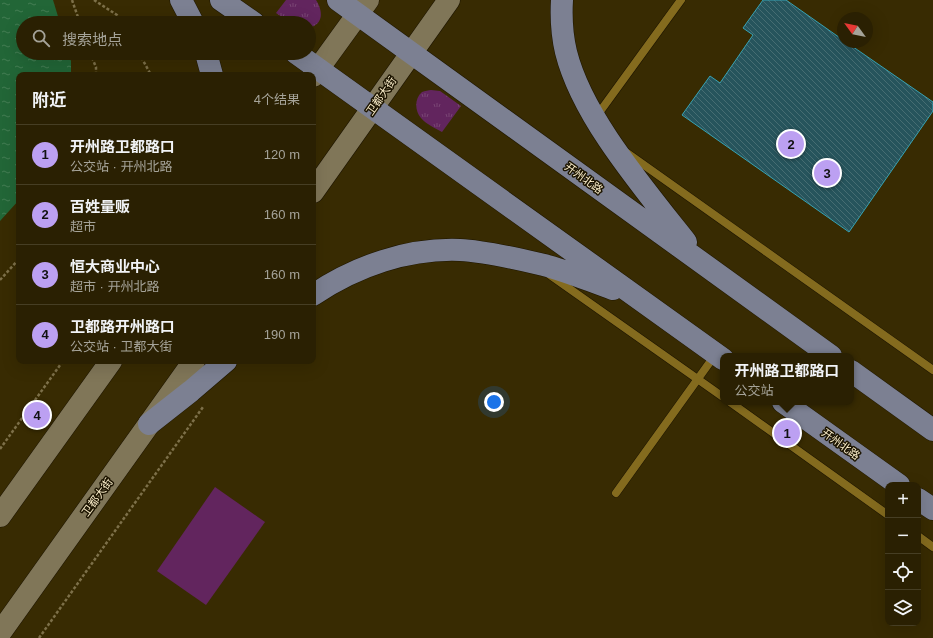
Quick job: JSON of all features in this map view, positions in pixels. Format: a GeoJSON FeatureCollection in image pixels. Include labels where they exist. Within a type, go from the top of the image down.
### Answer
{"type":"FeatureCollection","features":[{"type":"Feature","properties":{"kind":"main road"},"geometry":{"type":"LineString","coordinates":[[181,0],[189,16]]}},
{"type":"Feature","properties":{"kind":"main road"},"geometry":{"type":"LineString","coordinates":[[221,0],[244,16]]}},
{"type":"Feature","properties":{"kind":"main road","name":"开州北路"},"geometry":{"type":"LineString","coordinates":[[338,0],[363,7],[412,53],[827,353]]}},
{"type":"Feature","properties":{"kind":"main road","name":"卫都大街"},"geometry":{"type":"LineString","coordinates":[[316,182],[320,169],[373,108],[450,0]]}},
{"type":"Feature","properties":{"kind":"main road"},"geometry":{"type":"LineString","coordinates":[[562,0],[561,23],[566,52],[578,89],[594,119],[638,182],[706,266]]}},
{"type":"Feature","properties":{"kind":"main road"},"geometry":{"type":"LineString","coordinates":[[363,7],[316,73],[373,108],[719,357]]}},
{"type":"Feature","properties":{"kind":"main road"},"geometry":{"type":"LineString","coordinates":[[208,60],[211,72]]}},
{"type":"Feature","properties":{"kind":"main road"},"geometry":{"type":"LineString","coordinates":[[303,60],[315,72]]}},
{"type":"Feature","properties":{"kind":"main road"},"geometry":{"type":"LineString","coordinates":[[316,293],[359,269],[397,256],[422,252],[460,250],[505,256],[545,265],[634,295]]}},
{"type":"Feature","properties":{"kind":"main road"},"geometry":{"type":"LineString","coordinates":[[0,516],[108,364]]}},
{"type":"Feature","properties":{"kind":"main road","name":"卫都大街"},"geometry":{"type":"LineString","coordinates":[[0,633],[192,364]]}},
{"type":"Feature","properties":{"kind":"main road"},"geometry":{"type":"LineString","coordinates":[[149,424],[222,364]]}},
{"type":"Feature","properties":{"kind":"main road"},"geometry":{"type":"LineString","coordinates":[[854,372],[933,430]]}},
{"type":"Feature","properties":{"kind":"main road","name":"开州北路"},"geometry":{"type":"LineString","coordinates":[[787,405],[895,482]]}},
{"type":"Feature","properties":{"kind":"main road"},"geometry":{"type":"LineString","coordinates":[[921,501],[933,509]]}},
{"type":"Feature","properties":{"kind":"lane"},"geometry":{"type":"LineString","coordinates":[[594,119],[681,0]]}},
{"type":"Feature","properties":{"kind":"lane"},"geometry":{"type":"LineString","coordinates":[[609,140],[933,370]]}},
{"type":"Feature","properties":{"kind":"lane"},"geometry":{"type":"LineString","coordinates":[[532,262],[720,395]]}},
{"type":"Feature","properties":{"kind":"lane"},"geometry":{"type":"LineString","coordinates":[[616,493],[698,379],[719,357]]}},
{"type":"Feature","properties":{"kind":"lane"},"geometry":{"type":"LineString","coordinates":[[734,405],[885,513]]}},
{"type":"Feature","properties":{"kind":"lane"},"geometry":{"type":"LineString","coordinates":[[921,538],[933,547]]}},
{"type":"Feature","properties":{"kind":"path"},"geometry":{"type":"LineString","coordinates":[[72,0],[78,16]]}},
{"type":"Feature","properties":{"kind":"path"},"geometry":{"type":"LineString","coordinates":[[94,0],[117,16]]}},
{"type":"Feature","properties":{"kind":"path"},"geometry":{"type":"LineString","coordinates":[[93,60],[96,67],[96,72]]}},
{"type":"Feature","properties":{"kind":"path"},"geometry":{"type":"LineString","coordinates":[[143,60],[149,72]]}},
{"type":"Feature","properties":{"kind":"path"},"geometry":{"type":"LineString","coordinates":[[0,280],[16,262]]}},
{"type":"Feature","properties":{"kind":"path"},"geometry":{"type":"LineString","coordinates":[[0,449],[61,364]]}},
{"type":"Feature","properties":{"kind":"path"},"geometry":{"type":"LineString","coordinates":[[39,638],[206,404]]}},
{"type":"Feature","properties":{"kind":"green space"},"geometry":{"type":"Polygon","coordinates":[[[286,0],[316,0],[320,8],[321,17],[316,24],[316,16],[280,16],[276,13],[286,0]]]}},
{"type":"Feature","properties":{"kind":"green space"},"geometry":{"type":"Polygon","coordinates":[[[431,90],[440,91],[461,106],[442,132],[423,120],[417,109],[416,105],[419,95],[422,92],[431,90]]]}},
{"type":"Feature","properties":{"kind":"green space"},"geometry":{"type":"Polygon","coordinates":[[[215,487],[265,522],[206,605],[157,571],[215,487]]]}},
{"type":"Feature","properties":{"kind":"water"},"geometry":{"type":"Polygon","coordinates":[[[0,0],[53,0],[58,16],[16,16],[16,60],[71,60],[71,72],[16,72],[16,203],[0,221],[0,0]]]}},
{"type":"Feature","properties":{"kind":"building"},"geometry":{"type":"Polygon","coordinates":[[[763,0],[786,0],[837,36],[837,48],[855,48],[933,102],[933,111],[849,232],[682,115],[710,76],[720,83],[753,35],[743,28],[763,0]]]}},
{"type":"Feature","properties":{"kind":"place","name":"百姓量贩"},"geometry":{"type":"Point","coordinates":[791,144]}},
{"type":"Feature","properties":{"kind":"place","name":"恒大商业中心"},"geometry":{"type":"Point","coordinates":[827,173]}},
{"type":"Feature","properties":{"kind":"place","name":"卫都路开州路口"},"geometry":{"type":"Point","coordinates":[37,415]}},
{"type":"Feature","properties":{"kind":"place","name":"开州路卫都路口"},"geometry":{"type":"Point","coordinates":[787,433]}}]}
